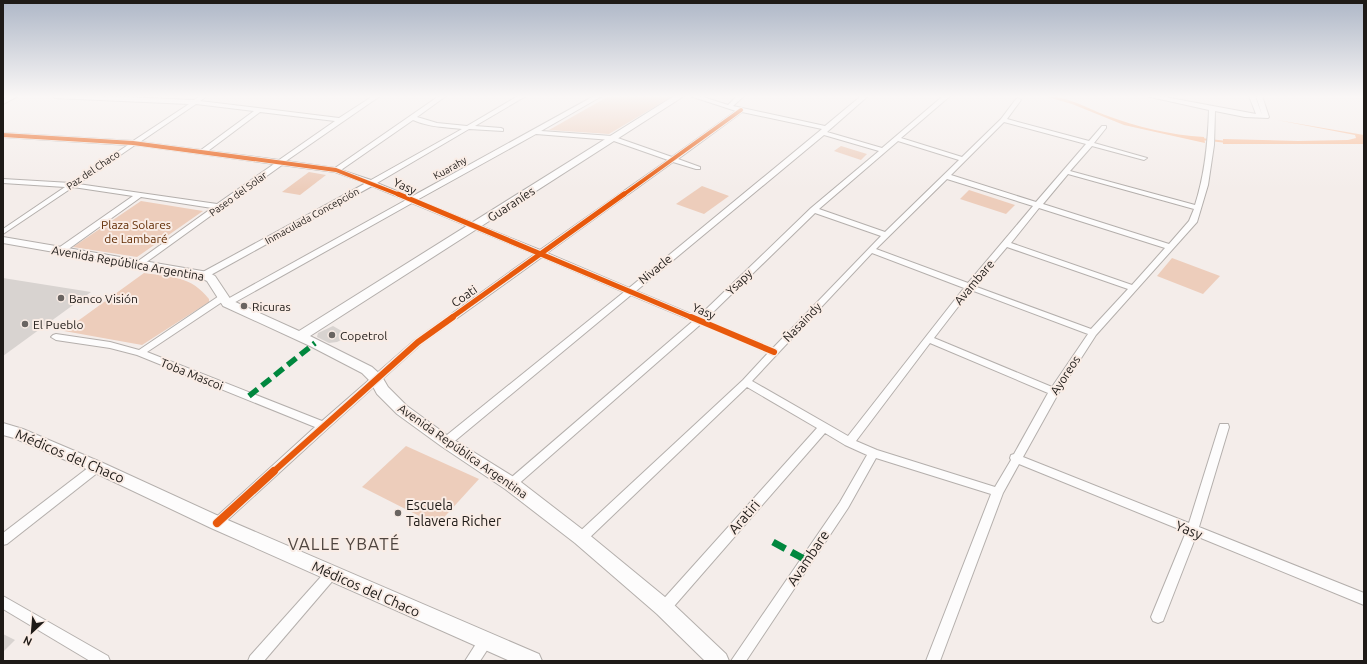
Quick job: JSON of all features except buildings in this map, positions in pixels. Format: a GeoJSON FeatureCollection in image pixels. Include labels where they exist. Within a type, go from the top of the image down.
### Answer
{"type":"FeatureCollection","features":[{"type":"Feature","properties":{"kind":"main road","name":"Guaraníes"},"geometry":{"type":"LineString","coordinates":[[300,336],[474,228],[630,127]]}},
{"type":"Feature","properties":{"kind":"main road","name":"Avenida República Argentina"},"geometry":{"type":"LineString","coordinates":[[3,240],[204,275],[211,279],[225,300],[367,370],[376,378],[382,390],[402,410],[446,442],[511,484],[581,538],[664,608],[719,661]]}},
{"type":"Feature","properties":{"kind":"main road","name":"Médicos del Chaco"},"geometry":{"type":"LineString","coordinates":[[3,429],[18,433],[97,467],[331,574],[532,661]]}},
{"type":"Feature","properties":{"kind":"street","name":"Paz del Chaco"},"geometry":{"type":"LineString","coordinates":[[3,232],[156,127]]}},
{"type":"Feature","properties":{"kind":"street"},"geometry":{"type":"LineString","coordinates":[[204,151],[236,127]]}},
{"type":"Feature","properties":{"kind":"street","name":"Paseo del Solar"},"geometry":{"type":"LineString","coordinates":[[138,264],[330,127]]}},
{"type":"Feature","properties":{"kind":"street"},"geometry":{"type":"LineString","coordinates":[[336,170],[398,127]]}},
{"type":"Feature","properties":{"kind":"street","name":"Inmaculada Concepción"},"geometry":{"type":"LineString","coordinates":[[204,275],[372,183],[468,127]]}},
{"type":"Feature","properties":{"kind":"street"},"geometry":{"type":"LineString","coordinates":[[478,127],[501,130]]}},
{"type":"Feature","properties":{"kind":"street","name":"Kuarahy"},"geometry":{"type":"LineString","coordinates":[[140,353],[225,300],[411,201],[545,127]]}},
{"type":"Feature","properties":{"kind":"street","name":"Coati"},"geometry":{"type":"LineString","coordinates":[[217,523],[376,378],[418,342],[717,127]]}},
{"type":"Feature","properties":{"kind":"street"},"geometry":{"type":"LineString","coordinates":[[812,127],[882,150]]}},
{"type":"Feature","properties":{"kind":"street","name":"Nivacle"},"geometry":{"type":"LineString","coordinates":[[446,442],[829,127]]}},
{"type":"Feature","properties":{"kind":"street","name":"Ysapy"},"geometry":{"type":"LineString","coordinates":[[511,484],[699,321],[814,210],[882,150],[911,127]]}},
{"type":"Feature","properties":{"kind":"street","name":"Ñasaindy"},"geometry":{"type":"LineString","coordinates":[[581,538],[746,382],[871,250],[996,127]]}},
{"type":"Feature","properties":{"kind":"street"},"geometry":{"type":"LineString","coordinates":[[1029,127],[1144,158]]}},
{"type":"Feature","properties":{"kind":"street","name":"Avambare"},"geometry":{"type":"LineString","coordinates":[[849,442],[969,288],[1039,206],[1088,143],[1103,127]]}},
{"type":"Feature","properties":{"kind":"street","name":"Ayoreos"},"geometry":{"type":"LineString","coordinates":[[933,661],[998,492],[1015,458],[1054,392],[1093,333],[1192,222],[1205,186],[1211,127]]}},
{"type":"Feature","properties":{"kind":"street"},"geometry":{"type":"LineString","coordinates":[[536,132],[612,138],[698,168]]}},
{"type":"Feature","properties":{"kind":"street","name":"Yasy"},"geometry":{"type":"LineString","coordinates":[[3,135],[133,142],[336,170],[372,183],[474,228],[542,254],[774,352]]}},
{"type":"Feature","properties":{"kind":"street"},"geometry":{"type":"LineString","coordinates":[[897,139],[964,159]]}},
{"type":"Feature","properties":{"kind":"street"},"geometry":{"type":"LineString","coordinates":[[1066,172],[1198,208]]}},
{"type":"Feature","properties":{"kind":"street"},"geometry":{"type":"LineString","coordinates":[[946,176],[1169,247]]}},
{"type":"Feature","properties":{"kind":"street"},"geometry":{"type":"LineString","coordinates":[[3,181],[71,185],[220,207]]}},
{"type":"Feature","properties":{"kind":"street"},"geometry":{"type":"LineString","coordinates":[[60,251],[140,195]]}},
{"type":"Feature","properties":{"kind":"street"},"geometry":{"type":"LineString","coordinates":[[814,210],[887,235]]}},
{"type":"Feature","properties":{"kind":"street"},"geometry":{"type":"LineString","coordinates":[[1007,244],[1133,288]]}},
{"type":"Feature","properties":{"kind":"street"},"geometry":{"type":"LineString","coordinates":[[871,250],[969,288],[1093,333]]}},
{"type":"Feature","properties":{"kind":"street","name":"Toba Mascoi"},"geometry":{"type":"LineString","coordinates":[[56,337],[110,345],[140,353],[323,426]]}},
{"type":"Feature","properties":{"kind":"street"},"geometry":{"type":"LineString","coordinates":[[928,339],[1054,392]]}},
{"type":"Feature","properties":{"kind":"street"},"geometry":{"type":"LineString","coordinates":[[746,382],[849,442],[873,453],[998,492]]}},
{"type":"Feature","properties":{"kind":"street","name":"Aratiri"},"geometry":{"type":"LineString","coordinates":[[664,608],[824,427]]}},
{"type":"Feature","properties":{"kind":"street"},"geometry":{"type":"LineString","coordinates":[[1158,617],[1192,531],[1224,427]]}},
{"type":"Feature","properties":{"kind":"street","name":"Avambare"},"geometry":{"type":"LineString","coordinates":[[738,661],[844,505],[873,453]]}},
{"type":"Feature","properties":{"kind":"street","name":"Yasy"},"geometry":{"type":"LineString","coordinates":[[1015,458],[1192,531],[1364,599]]}},
{"type":"Feature","properties":{"kind":"street"},"geometry":{"type":"LineString","coordinates":[[3,540],[97,467]]}},
{"type":"Feature","properties":{"kind":"street"},"geometry":{"type":"LineString","coordinates":[[255,661],[331,574]]}},
{"type":"Feature","properties":{"kind":"street"},"geometry":{"type":"LineString","coordinates":[[3,602],[103,661]]}},
{"type":"Feature","properties":{"kind":"street"},"geometry":{"type":"LineString","coordinates":[[472,661],[486,641]]}},
{"type":"Feature","properties":{"kind":"green space"},"geometry":{"type":"Polygon","coordinates":[[[554,127],[621,127],[609,134],[549,130],[554,127]]]}},
{"type":"Feature","properties":{"kind":"green space"},"geometry":{"type":"Polygon","coordinates":[[[841,146],[867,154],[861,160],[834,151],[841,146]]]}},
{"type":"Feature","properties":{"kind":"green space"},"geometry":{"type":"Polygon","coordinates":[[[309,172],[326,175],[300,195],[282,192],[309,172]]]}},
{"type":"Feature","properties":{"kind":"green space"},"geometry":{"type":"Polygon","coordinates":[[[702,186],[729,196],[704,214],[676,204],[702,186]]]}},
{"type":"Feature","properties":{"kind":"green space"},"geometry":{"type":"Polygon","coordinates":[[[969,190],[1015,205],[1006,214],[960,199],[969,190]]]}},
{"type":"Feature","properties":{"kind":"green space","name":"Plaza Solares de Lambaré"},"geometry":{"type":"Polygon","coordinates":[[[141,201],[203,211],[137,257],[73,247],[141,201]]]}},
{"type":"Feature","properties":{"kind":"green space"},"geometry":{"type":"Polygon","coordinates":[[[1172,258],[1220,276],[1203,294],[1157,276],[1172,258]]]}},
{"type":"Feature","properties":{"kind":"green space"},"geometry":{"type":"Polygon","coordinates":[[[144,273],[172,277],[188,282],[202,291],[209,299],[209,302],[142,345],[64,331],[144,273]]]}},
{"type":"Feature","properties":{"kind":"green space"},"geometry":{"type":"Polygon","coordinates":[[[406,446],[479,479],[437,525],[362,487],[406,446]]]}},
{"type":"Feature","properties":{"kind":"shaded area"},"geometry":{"type":"Polygon","coordinates":[[[1133,127],[1204,137],[1205,143],[1133,127]]]}},
{"type":"Feature","properties":{"kind":"shaded area"},"geometry":{"type":"Polygon","coordinates":[[[1313,127],[1364,135],[1364,144],[1223,144],[1223,139],[1298,141],[1348,140],[1356,138],[1355,135],[1313,127]]]}},
{"type":"Feature","properties":{"kind":"waterway"},"geometry":{"type":"LineString","coordinates":[[1201,139],[1227,142]]}},
{"type":"Feature","properties":{"kind":"marked path"},"geometry":{"type":"LineString","coordinates":[[249,396],[315,343]]}},
{"type":"Feature","properties":{"kind":"marked path"},"geometry":{"type":"LineString","coordinates":[[773,542],[806,560]]}},
{"type":"Feature","properties":{"kind":"cycle path"},"geometry":{"type":"LineString","coordinates":[[217,523],[418,342],[717,127]]}},
{"type":"Feature","properties":{"kind":"cycle path"},"geometry":{"type":"LineString","coordinates":[[3,135],[133,143],[336,170],[372,183],[774,352]]}},
{"type":"Feature","properties":{"kind":"place","name":"Banco Visión"},"geometry":{"type":"Point","coordinates":[61,298]}},
{"type":"Feature","properties":{"kind":"place","name":"Ricuras"},"geometry":{"type":"Point","coordinates":[244,306]}},
{"type":"Feature","properties":{"kind":"place","name":"El Pueblo"},"geometry":{"type":"Point","coordinates":[25,324]}},
{"type":"Feature","properties":{"kind":"place","name":"Copetrol"},"geometry":{"type":"Point","coordinates":[332,335]}},
{"type":"Feature","properties":{"kind":"place","name":"Escuela Talavera Richer"},"geometry":{"type":"Point","coordinates":[398,513]}},
{"type":"Feature","properties":{"kind":"district","name":"VALLE YBATÉ"},"geometry":{"type":"Point","coordinates":[344,543]}}]}
